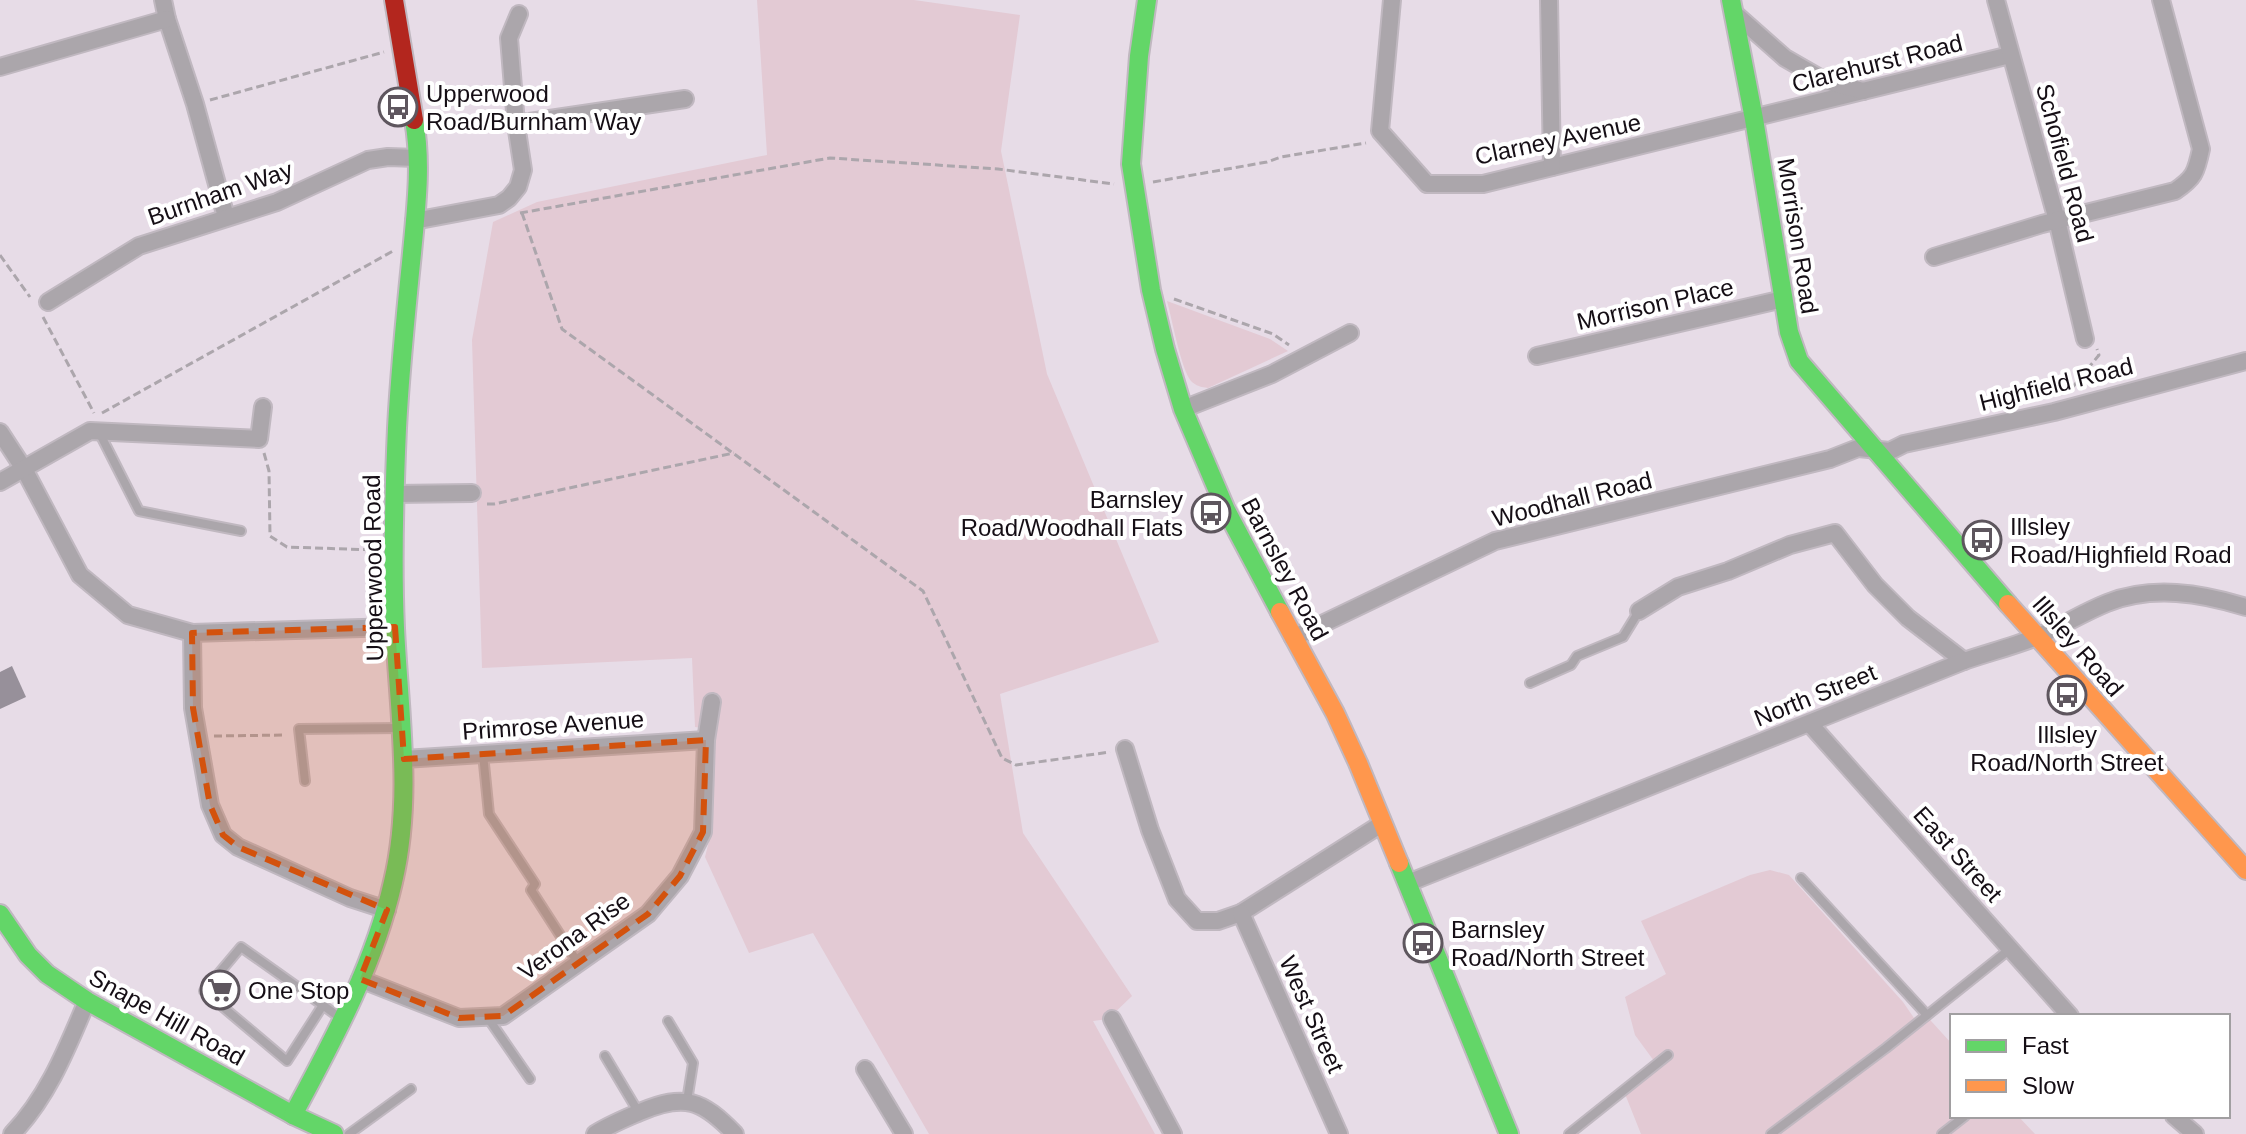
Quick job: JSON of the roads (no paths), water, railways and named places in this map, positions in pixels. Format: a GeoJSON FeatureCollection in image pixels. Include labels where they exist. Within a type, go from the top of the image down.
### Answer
{"type":"FeatureCollection","features":[{"type":"Feature","properties":{"kind":"street"},"geometry":{"type":"LineString","coordinates":[[163,0],[226,217]]}},
{"type":"Feature","properties":{"kind":"street","name":"Upperwood Road"},"geometry":{"type":"LineString","coordinates":[[293,1115],[344,1020],[387,910],[404,813],[404,759],[395,627],[395,494],[400,380],[418,186],[416,131],[394,0]]}},
{"type":"Feature","properties":{"kind":"street","name":"Barnsley Road"},"geometry":{"type":"LineString","coordinates":[[1147,0],[1131,164],[1151,290],[1183,409],[1226,510],[1335,713],[1408,883],[1509,1134]]}},
{"type":"Feature","properties":{"kind":"street","name":"Clarney Avenue"},"geometry":{"type":"LineString","coordinates":[[1392,0],[1380,131],[1427,184],[1483,184],[1754,119]]}},
{"type":"Feature","properties":{"kind":"street"},"geometry":{"type":"LineString","coordinates":[[1549,0],[1552,167]]}},
{"type":"Feature","properties":{"kind":"street","name":"Schofield Road"},"geometry":{"type":"LineString","coordinates":[[1996,0],[2057,220],[2085,339]]}},
{"type":"Feature","properties":{"kind":"street"},"geometry":{"type":"LineString","coordinates":[[1934,257],[2057,220],[2175,191],[2192,179],[2201,149],[2161,0]]}},
{"type":"Feature","properties":{"kind":"street"},"geometry":{"type":"LineString","coordinates":[[1732,6],[1785,58],[1825,81],[1864,91]]}},
{"type":"Feature","properties":{"kind":"street","name":"Morrison Road"},"geometry":{"type":"LineString","coordinates":[[1732,6],[1789,332],[1799,361],[1877,451]]}},
{"type":"Feature","properties":{"kind":"street"},"geometry":{"type":"LineString","coordinates":[[414,230],[499,205],[518,187],[523,170],[509,38],[519,14]]}},
{"type":"Feature","properties":{"kind":"street"},"geometry":{"type":"LineString","coordinates":[[0,67],[167,19]]}},
{"type":"Feature","properties":{"kind":"street","name":"Clarehurst Road"},"geometry":{"type":"LineString","coordinates":[[1754,119],[2010,55]]}},
{"type":"Feature","properties":{"kind":"street"},"geometry":{"type":"LineString","coordinates":[[516,124],[685,99]]}},
{"type":"Feature","properties":{"kind":"street","name":"Burnham Way"},"geometry":{"type":"LineString","coordinates":[[39,303],[139,246],[277,202],[368,160],[417,158]]}},
{"type":"Feature","properties":{"kind":"street","name":"Morrison Place"},"geometry":{"type":"LineString","coordinates":[[1537,356],[1783,299]]}},
{"type":"Feature","properties":{"kind":"street"},"geometry":{"type":"LineString","coordinates":[[1183,409],[1272,374],[1350,333]]}},
{"type":"Feature","properties":{"kind":"street","name":"Highfield Road"},"geometry":{"type":"LineString","coordinates":[[1877,451],[1890,451],[1904,444],[2061,410],[2246,361]]}},
{"type":"Feature","properties":{"kind":"street"},"geometry":{"type":"LineString","coordinates":[[0,482],[90,431],[259,439],[263,407]]}},
{"type":"Feature","properties":{"kind":"street"},"geometry":{"type":"LineString","coordinates":[[0,432],[24,469],[80,575],[128,615],[192,633],[395,627]]}},
{"type":"Feature","properties":{"kind":"street","name":"Woodhall Road"},"geometry":{"type":"LineString","coordinates":[[1293,638],[1495,541],[1830,459],[1858,448],[1877,451]]}},
{"type":"Feature","properties":{"kind":"street","name":"Illsley Road"},"geometry":{"type":"LineString","coordinates":[[1877,451],[2037,637],[2246,870]]}},
{"type":"Feature","properties":{"kind":"street"},"geometry":{"type":"LineString","coordinates":[[395,494],[472,493]]}},
{"type":"Feature","properties":{"kind":"street"},"geometry":{"type":"LineString","coordinates":[[1639,611],[1678,587],[1728,571],[1790,545],[1835,533],[1875,585],[1908,618],[1964,661]]}},
{"type":"Feature","properties":{"kind":"street","name":"North Street"},"geometry":{"type":"LineString","coordinates":[[1408,883],[1964,661],[2037,637],[2108,602],[2136,594],[2163,592],[2216,598],[2246,607]]}},
{"type":"Feature","properties":{"kind":"street"},"geometry":{"type":"LineString","coordinates":[[192,633],[193,708],[210,805],[223,835],[238,847],[350,898],[387,910]]}},
{"type":"Feature","properties":{"kind":"street","name":"Verona Rise"},"geometry":{"type":"LineString","coordinates":[[360,979],[459,1018],[503,1016],[648,914],[680,876],[703,832],[706,740],[712,702]]}},
{"type":"Feature","properties":{"kind":"street","name":"East Street"},"geometry":{"type":"LineString","coordinates":[[1810,724],[2068,1014]]}},
{"type":"Feature","properties":{"kind":"street","name":"Primrose Avenue"},"geometry":{"type":"LineString","coordinates":[[404,759],[706,740]]}},
{"type":"Feature","properties":{"kind":"street"},"geometry":{"type":"LineString","coordinates":[[1125,749],[1150,830],[1177,899],[1197,921],[1218,921],[1241,913],[1383,823]]}},
{"type":"Feature","properties":{"kind":"street","name":"West Street"},"geometry":{"type":"LineString","coordinates":[[1241,913],[1339,1134]]}},
{"type":"Feature","properties":{"kind":"street","name":"Snape Hill Road"},"geometry":{"type":"LineString","coordinates":[[0,914],[28,955],[47,974],[87,1001],[293,1115],[334,1134]]}},
{"type":"Feature","properties":{"kind":"street"},"geometry":{"type":"LineString","coordinates":[[12,1134],[42,1097],[87,1001]]}},
{"type":"Feature","properties":{"kind":"street"},"geometry":{"type":"LineString","coordinates":[[1112,1019],[1173,1134]]}},
{"type":"Feature","properties":{"kind":"street"},"geometry":{"type":"LineString","coordinates":[[865,1069],[904,1134]]}},
{"type":"Feature","properties":{"kind":"street"},"geometry":{"type":"LineString","coordinates":[[601,1130],[672,1101],[687,1101],[716,1115],[735,1134]]}},
{"type":"Feature","properties":{"kind":"street"},"geometry":{"type":"LineString","coordinates":[[2176,1118],[2195,1134]]}},
{"type":"Feature","properties":{"kind":"lane"},"geometry":{"type":"LineString","coordinates":[[98,431],[139,511],[241,531]]}},
{"type":"Feature","properties":{"kind":"lane"},"geometry":{"type":"LineString","coordinates":[[1530,683],[1571,665],[1577,656],[1623,637],[1639,611]]}},
{"type":"Feature","properties":{"kind":"lane"},"geometry":{"type":"LineString","coordinates":[[305,781],[299,729],[402,728]]}},
{"type":"Feature","properties":{"kind":"lane"},"geometry":{"type":"LineString","coordinates":[[483,754],[489,814],[535,884],[531,890],[578,963]]}},
{"type":"Feature","properties":{"kind":"lane"},"geometry":{"type":"LineString","coordinates":[[1801,878],[1927,1015]]}},
{"type":"Feature","properties":{"kind":"lane"},"geometry":{"type":"LineString","coordinates":[[323,1005],[287,1061],[204,991],[241,947],[323,1005],[344,1020]]}},
{"type":"Feature","properties":{"kind":"lane"},"geometry":{"type":"LineString","coordinates":[[1771,1134],[2010,949]]}},
{"type":"Feature","properties":{"kind":"lane"},"geometry":{"type":"LineString","coordinates":[[488,1017],[530,1079]]}},
{"type":"Feature","properties":{"kind":"lane"},"geometry":{"type":"LineString","coordinates":[[668,1021],[693,1063],[687,1101]]}},
{"type":"Feature","properties":{"kind":"lane"},"geometry":{"type":"LineString","coordinates":[[1569,1134],[1668,1055]]}},
{"type":"Feature","properties":{"kind":"lane"},"geometry":{"type":"LineString","coordinates":[[605,1056],[639,1113]]}},
{"type":"Feature","properties":{"kind":"lane"},"geometry":{"type":"LineString","coordinates":[[349,1134],[411,1089]]}},
{"type":"Feature","properties":{"kind":"lane"},"geometry":{"type":"LineString","coordinates":[[1942,1134],[1962,1118]]}},
{"type":"Feature","properties":{"kind":"place","name":"Upperwood Road/Burnham Way"},"geometry":{"type":"Point","coordinates":[398,107]}},
{"type":"Feature","properties":{"kind":"place","name":"Barnsley Road/Woodhall Flats"},"geometry":{"type":"Point","coordinates":[1211,513]}},
{"type":"Feature","properties":{"kind":"place","name":"Illsley Road/Highfield Road"},"geometry":{"type":"Point","coordinates":[1982,540]}},
{"type":"Feature","properties":{"kind":"place","name":"Illsley Road/North Street"},"geometry":{"type":"Point","coordinates":[2067,695]}},
{"type":"Feature","properties":{"kind":"place","name":"Barnsley Road/North Street"},"geometry":{"type":"Point","coordinates":[1423,943]}},
{"type":"Feature","properties":{"kind":"place","name":"One Stop"},"geometry":{"type":"Point","coordinates":[220,990]}}]}
